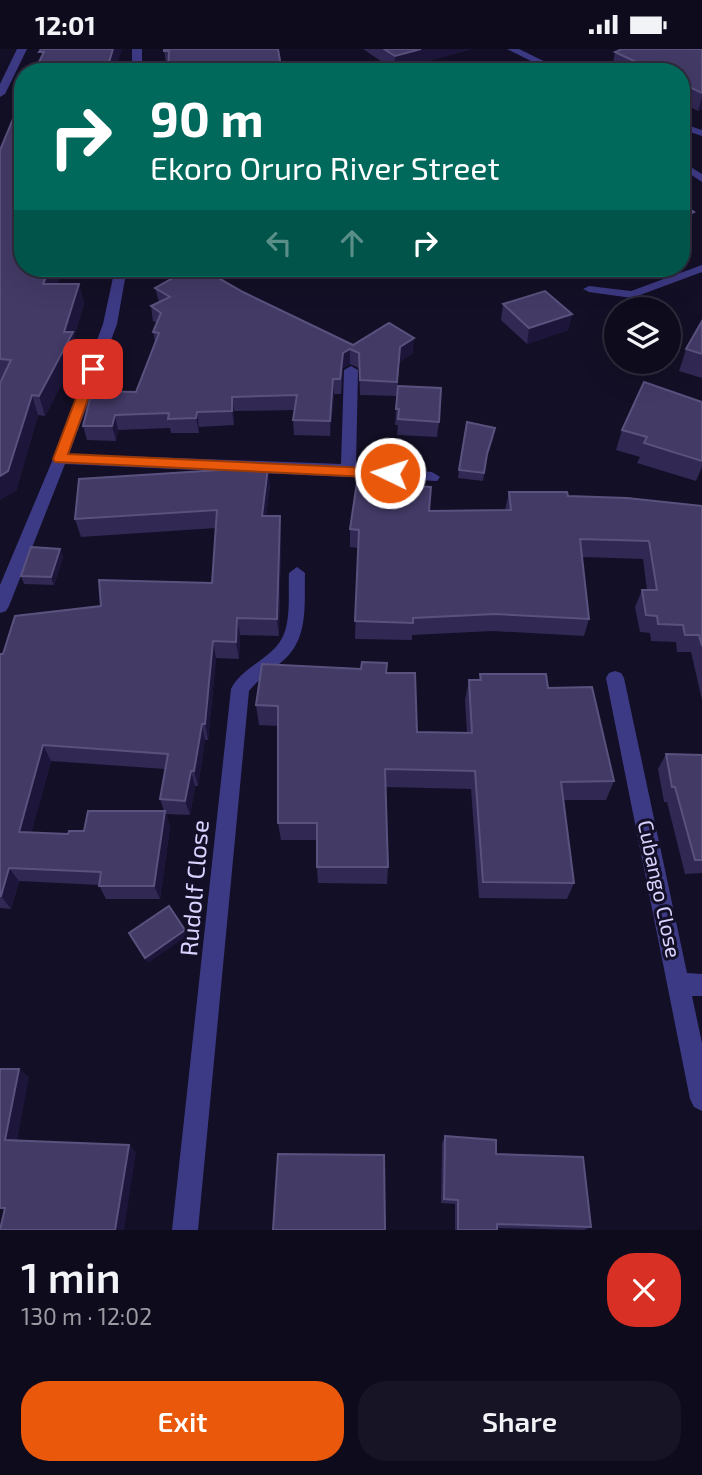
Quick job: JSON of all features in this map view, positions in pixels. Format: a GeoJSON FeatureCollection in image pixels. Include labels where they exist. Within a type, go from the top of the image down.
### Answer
{"type":"FeatureCollection","features":[{"type":"Feature","properties":{"kind":"street"},"geometry":{"type":"LineString","coordinates":[[515,49],[539,63]]}},
{"type":"Feature","properties":{"kind":"street"},"geometry":{"type":"LineString","coordinates":[[0,94],[14,65]]}},
{"type":"Feature","properties":{"kind":"street"},"geometry":{"type":"LineString","coordinates":[[0,606],[60,459],[110,324],[119,277]]}},
{"type":"Feature","properties":{"kind":"street"},"geometry":{"type":"LineString","coordinates":[[348,470],[351,370]]}},
{"type":"Feature","properties":{"kind":"street"},"geometry":{"type":"LineString","coordinates":[[60,459],[348,470],[432,477]]}},
{"type":"Feature","properties":{"kind":"street","name":"Rudolf Close"},"geometry":{"type":"LineString","coordinates":[[185,1230],[240,689],[247,677],[286,645],[293,635],[297,573]]}},
{"type":"Feature","properties":{"kind":"street","name":"Cubango Close"},"geometry":{"type":"LineString","coordinates":[[615,678],[691,984],[702,1099]]}},
{"type":"Feature","properties":{"kind":"lane"},"geometry":{"type":"LineString","coordinates":[[589,289],[632,295],[679,277]]}},
{"type":"Feature","properties":{"kind":"building"},"geometry":{"type":"Polygon","coordinates":[[[41,49],[113,49],[109,63],[38,63],[44,52],[39,52],[41,49]]]}},
{"type":"Feature","properties":{"kind":"building"},"geometry":{"type":"Polygon","coordinates":[[[278,49],[280,63],[168,63],[169,51],[164,51],[278,49]]]}},
{"type":"Feature","properties":{"kind":"building"},"geometry":{"type":"Polygon","coordinates":[[[384,49],[421,49],[395,56],[384,49]]]}},
{"type":"Feature","properties":{"kind":"building"},"geometry":{"type":"Polygon","coordinates":[[[622,49],[702,49],[702,93],[690,87],[690,63],[638,63],[615,52],[622,49]]]}},
{"type":"Feature","properties":{"kind":"building"},"geometry":{"type":"Polygon","coordinates":[[[14,117],[14,277],[46,277],[43,284],[79,284],[64,332],[73,332],[39,396],[32,395],[8,471],[0,476],[0,383],[11,360],[0,359],[0,150],[14,117]]]}},
{"type":"Feature","properties":{"kind":"building"},"geometry":{"type":"Polygon","coordinates":[[[175,277],[217,277],[353,345],[389,323],[414,338],[400,347],[397,382],[360,380],[359,353],[350,349],[343,353],[340,379],[333,379],[330,421],[293,420],[297,395],[232,397],[232,411],[197,412],[196,418],[168,419],[169,413],[115,415],[112,426],[83,426],[92,391],[136,392],[159,333],[153,332],[161,313],[151,306],[170,297],[155,288],[175,277]]]}},
{"type":"Feature","properties":{"kind":"building"},"geometry":{"type":"Polygon","coordinates":[[[545,291],[572,314],[529,328],[503,304],[545,291]]]}},
{"type":"Feature","properties":{"kind":"building"},"geometry":{"type":"Polygon","coordinates":[[[702,321],[702,354],[686,349],[702,321]]]}},
{"type":"Feature","properties":{"kind":"building"},"geometry":{"type":"Polygon","coordinates":[[[644,382],[702,402],[702,461],[644,443],[647,437],[622,430],[644,382]]]}},
{"type":"Feature","properties":{"kind":"building"},"geometry":{"type":"Polygon","coordinates":[[[398,386],[441,388],[439,422],[398,419],[398,386]]]}},
{"type":"Feature","properties":{"kind":"building"},"geometry":{"type":"Polygon","coordinates":[[[467,422],[495,428],[484,473],[459,470],[467,422]]]}},
{"type":"Feature","properties":{"kind":"building"},"geometry":{"type":"Polygon","coordinates":[[[268,467],[262,516],[280,516],[277,619],[237,618],[236,642],[213,641],[205,724],[202,724],[194,771],[191,771],[185,801],[160,799],[168,754],[43,745],[19,832],[68,834],[69,831],[84,831],[88,811],[165,811],[154,886],[99,886],[101,872],[9,868],[0,896],[0,654],[3,654],[15,616],[101,606],[99,580],[212,583],[217,510],[75,519],[79,479],[268,467]]]}},
{"type":"Feature","properties":{"kind":"building"},"geometry":{"type":"Polygon","coordinates":[[[357,482],[431,487],[429,511],[511,510],[509,492],[567,492],[568,496],[627,498],[702,506],[702,646],[699,635],[685,635],[683,625],[658,624],[657,616],[646,615],[642,590],[657,590],[649,541],[580,539],[589,619],[495,614],[413,618],[413,623],[355,621],[359,530],[350,529],[357,482]]]}},
{"type":"Feature","properties":{"kind":"building"},"geometry":{"type":"Polygon","coordinates":[[[31,547],[60,549],[51,577],[21,576],[31,547]]]}},
{"type":"Feature","properties":{"kind":"building"},"geometry":{"type":"Polygon","coordinates":[[[362,662],[387,663],[386,673],[415,673],[417,732],[472,733],[469,680],[481,680],[480,674],[546,674],[548,688],[592,687],[614,781],[561,782],[574,883],[483,882],[475,771],[385,769],[388,867],[317,867],[317,823],[278,823],[278,706],[256,705],[262,664],[361,669],[362,662]]]}},
{"type":"Feature","properties":{"kind":"building"},"geometry":{"type":"Polygon","coordinates":[[[666,754],[702,755],[702,860],[695,860],[675,787],[672,787],[666,754]]]}},
{"type":"Feature","properties":{"kind":"building"},"geometry":{"type":"Polygon","coordinates":[[[169,906],[185,930],[145,958],[129,933],[169,906]]]}},
{"type":"Feature","properties":{"kind":"building"},"geometry":{"type":"Polygon","coordinates":[[[0,1069],[19,1069],[5,1140],[129,1145],[115,1230],[0,1230],[5,1208],[0,1208],[0,1069]]]}},
{"type":"Feature","properties":{"kind":"building"},"geometry":{"type":"Polygon","coordinates":[[[445,1136],[496,1140],[496,1154],[583,1157],[591,1227],[497,1224],[497,1230],[458,1230],[458,1200],[444,1199],[445,1136]]]}},
{"type":"Feature","properties":{"kind":"building"},"geometry":{"type":"Polygon","coordinates":[[[278,1154],[384,1155],[385,1230],[273,1230],[278,1154]]]}},
{"type":"Feature","properties":{"kind":"route"},"geometry":{"type":"LineString","coordinates":[[93,369],[60,459],[390,473]]}}]}
